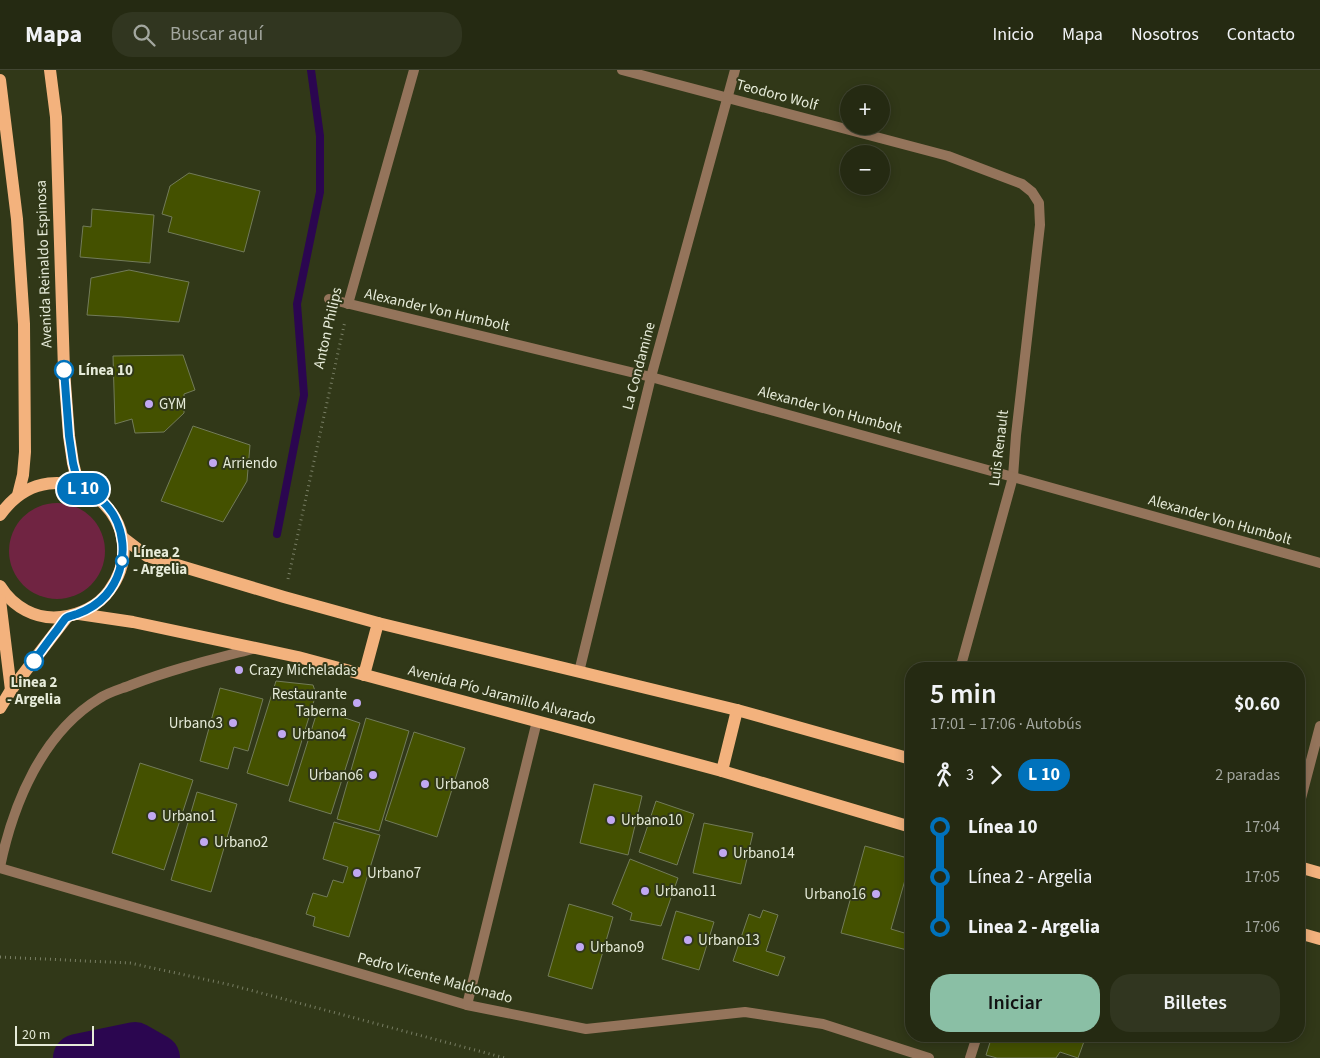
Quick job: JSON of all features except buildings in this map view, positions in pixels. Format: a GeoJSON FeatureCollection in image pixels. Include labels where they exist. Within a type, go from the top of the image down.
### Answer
{"type":"FeatureCollection","features":[{"type":"Feature","properties":{"kind":"main road","name":"Avenida Reinaldo Espinosa"},"geometry":{"type":"LineString","coordinates":[[50,70],[56,117],[64,370],[69,436],[79,487]]}},
{"type":"Feature","properties":{"kind":"main road","name":"Avenida Reinaldo Espinosa"},"geometry":{"type":"LineString","coordinates":[[0,80],[17,219],[24,324],[25,452],[23,475],[18,495]]}},
{"type":"Feature","properties":{"kind":"main road"},"geometry":{"type":"LineString","coordinates":[[0,515],[18,495],[37,486],[58,483],[79,487],[96,496],[110,510],[122,537],[123,552],[115,583],[105,596],[93,606],[73,615],[11,690],[0,708]]}},
{"type":"Feature","properties":{"kind":"main road"},"geometry":{"type":"LineString","coordinates":[[122,537],[147,556],[284,596],[378,622],[737,710],[905,757]]}},
{"type":"Feature","properties":{"kind":"main road","name":"Avenida Pío Jaramillo Alvarado"},"geometry":{"type":"LineString","coordinates":[[0,586],[12,601],[32,614],[50,617],[73,615],[133,622],[258,648],[722,771],[905,825]]}},
{"type":"Feature","properties":{"kind":"main road"},"geometry":{"type":"LineString","coordinates":[[0,600],[11,690]]}},
{"type":"Feature","properties":{"kind":"main road"},"geometry":{"type":"LineString","coordinates":[[364,675],[378,622]]}},
{"type":"Feature","properties":{"kind":"main road"},"geometry":{"type":"LineString","coordinates":[[722,771],[737,710]]}},
{"type":"Feature","properties":{"kind":"main road"},"geometry":{"type":"LineString","coordinates":[[1305,869],[1320,873]]}},
{"type":"Feature","properties":{"kind":"main road"},"geometry":{"type":"LineString","coordinates":[[1305,935],[1320,939]]}},
{"type":"Feature","properties":{"kind":"street","name":"Anton Philips"},"geometry":{"type":"LineString","coordinates":[[348,304],[414,70]]}},
{"type":"Feature","properties":{"kind":"street","name":"Teodoro Wolf"},"geometry":{"type":"LineString","coordinates":[[622,70],[948,156],[1022,184],[1032,192],[1039,204],[1040,225]]}},
{"type":"Feature","properties":{"kind":"street","name":"La Condamine"},"geometry":{"type":"LineString","coordinates":[[579,672],[651,376],[735,70]]}},
{"type":"Feature","properties":{"kind":"street","name":"Luis Renault"},"geometry":{"type":"LineString","coordinates":[[962,662],[1013,476],[1040,225]]}},
{"type":"Feature","properties":{"kind":"street","name":"Alexander Von Humbolt"},"geometry":{"type":"LineString","coordinates":[[329,299],[651,376],[1320,563]]}},
{"type":"Feature","properties":{"kind":"street"},"geometry":{"type":"LineString","coordinates":[[0,868],[11,822],[29,781],[58,734],[77,714],[101,696],[158,674],[258,648]]}},
{"type":"Feature","properties":{"kind":"street"},"geometry":{"type":"LineString","coordinates":[[467,1005],[536,721]]}},
{"type":"Feature","properties":{"kind":"street"},"geometry":{"type":"LineString","coordinates":[[1305,783],[1320,726]]}},
{"type":"Feature","properties":{"kind":"street","name":"Pedro Vicente Maldonado"},"geometry":{"type":"LineString","coordinates":[[0,868],[467,1005],[586,1029],[745,1012],[823,1024],[929,1058]]}},
{"type":"Feature","properties":{"kind":"street"},"geometry":{"type":"LineString","coordinates":[[970,1058],[975,1042]]}},
{"type":"Feature","properties":{"kind":"path","name":"Anton Philips"},"geometry":{"type":"LineString","coordinates":[[284,596],[348,304]]}},
{"type":"Feature","properties":{"kind":"path"},"geometry":{"type":"LineString","coordinates":[[0,956],[130,963],[230,985],[505,1058]]}},
{"type":"Feature","properties":{"kind":"shaded area"},"geometry":{"type":"Polygon","coordinates":[[[57,503],[75,507],[91,517],[101,533],[105,551],[101,569],[91,585],[75,595],[57,599],[39,595],[23,585],[13,569],[9,551],[13,533],[23,517],[39,507],[57,503]]]}},
{"type":"Feature","properties":{"kind":"waterway"},"geometry":{"type":"LineString","coordinates":[[277,534],[304,395],[297,304],[320,192],[320,136],[311,70]]}},
{"type":"Feature","properties":{"kind":"waterway"},"geometry":{"type":"LineString","coordinates":[[77,1058],[135,1046],[156,1058]]}},
{"type":"Feature","properties":{"kind":"bus line"},"geometry":{"type":"LineString","coordinates":[[34,661],[67,617],[79,614],[105,596],[115,583],[123,552],[122,537],[110,510],[96,496],[79,487],[69,436],[64,370]]}},
{"type":"Feature","properties":{"kind":"place","name":"Línea 10"},"geometry":{"type":"Point","coordinates":[64,370]}},
{"type":"Feature","properties":{"kind":"place","name":"GYM"},"geometry":{"type":"Point","coordinates":[149,404]}},
{"type":"Feature","properties":{"kind":"place","name":"Arriendo"},"geometry":{"type":"Point","coordinates":[213,463]}},
{"type":"Feature","properties":{"kind":"place","name":"Línea 2 - Argelia"},"geometry":{"type":"Point","coordinates":[122,561]}},
{"type":"Feature","properties":{"kind":"place","name":"Linea 2 - Argelia"},"geometry":{"type":"Point","coordinates":[34,661]}},
{"type":"Feature","properties":{"kind":"place","name":"Crazy Micheladas"},"geometry":{"type":"Point","coordinates":[239,670]}},
{"type":"Feature","properties":{"kind":"place","name":"Restaurante Taberna"},"geometry":{"type":"Point","coordinates":[357,703]}},
{"type":"Feature","properties":{"kind":"place","name":"Urbano3"},"geometry":{"type":"Point","coordinates":[233,723]}},
{"type":"Feature","properties":{"kind":"place","name":"Urbano4"},"geometry":{"type":"Point","coordinates":[282,734]}},
{"type":"Feature","properties":{"kind":"place","name":"Urbano6"},"geometry":{"type":"Point","coordinates":[373,775]}},
{"type":"Feature","properties":{"kind":"place","name":"Urbano8"},"geometry":{"type":"Point","coordinates":[425,784]}},
{"type":"Feature","properties":{"kind":"place","name":"Urbano1"},"geometry":{"type":"Point","coordinates":[152,816]}},
{"type":"Feature","properties":{"kind":"place","name":"Urbano10"},"geometry":{"type":"Point","coordinates":[611,820]}},
{"type":"Feature","properties":{"kind":"place","name":"Urbano2"},"geometry":{"type":"Point","coordinates":[204,842]}},
{"type":"Feature","properties":{"kind":"place","name":"Urbano14"},"geometry":{"type":"Point","coordinates":[723,853]}},
{"type":"Feature","properties":{"kind":"place","name":"Urbano7"},"geometry":{"type":"Point","coordinates":[357,873]}},
{"type":"Feature","properties":{"kind":"place","name":"Urbano11"},"geometry":{"type":"Point","coordinates":[645,891]}},
{"type":"Feature","properties":{"kind":"place","name":"Urbano16"},"geometry":{"type":"Point","coordinates":[876,894]}},
{"type":"Feature","properties":{"kind":"place","name":"Urbano13"},"geometry":{"type":"Point","coordinates":[688,940]}},
{"type":"Feature","properties":{"kind":"place","name":"Urbano9"},"geometry":{"type":"Point","coordinates":[580,947]}}]}
